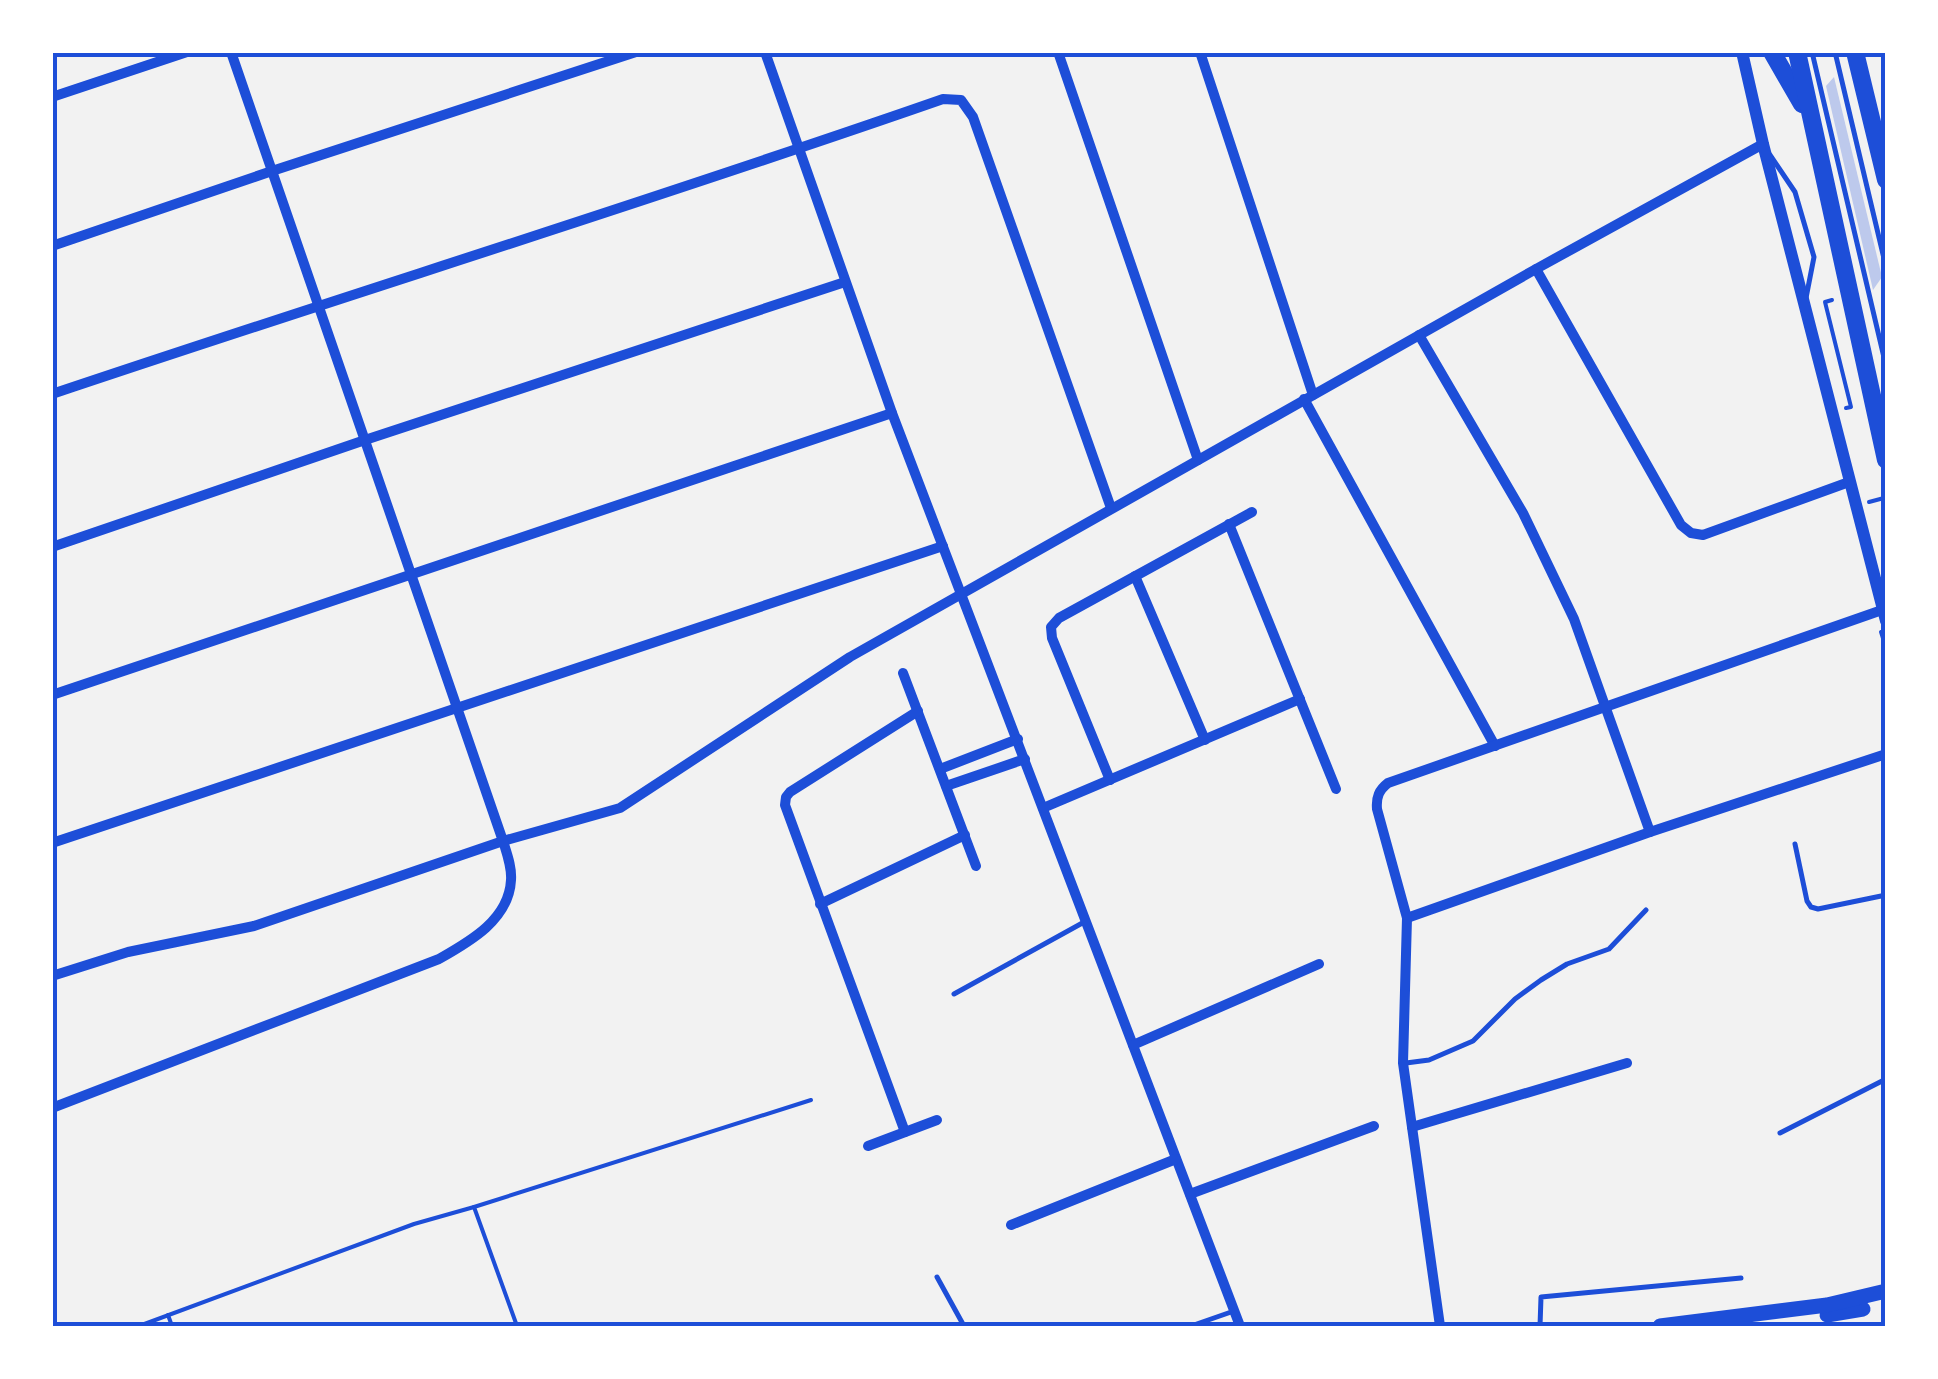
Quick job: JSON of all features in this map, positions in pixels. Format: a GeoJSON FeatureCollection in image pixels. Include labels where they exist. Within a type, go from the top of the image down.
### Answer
{"type":"FeatureCollection","features":[{"type":"Feature","properties":{"kind":"highway"},"geometry":{"type":"LineString","coordinates":[[1772,52],[1810,116]]}},
{"type":"Feature","properties":{"kind":"highway"},"geometry":{"type":"LineString","coordinates":[[1796,52],[1886,460]]}},
{"type":"Feature","properties":{"kind":"highway"},"geometry":{"type":"LineString","coordinates":[[1856,52],[1886,180]]}},
{"type":"Feature","properties":{"kind":"main road"},"geometry":{"type":"LineString","coordinates":[[1660,1326],[1827,1306],[1886,1292]]}},
{"type":"Feature","properties":{"kind":"main road"},"geometry":{"type":"LineString","coordinates":[[1745,1326],[1863,1310]]}},
{"type":"Feature","properties":{"kind":"street"},"geometry":{"type":"LineString","coordinates":[[52,97],[187,52]]}},
{"type":"Feature","properties":{"kind":"street"},"geometry":{"type":"LineString","coordinates":[[52,1108],[414,969],[462,946],[492,922],[509,894],[512,878],[503,841],[231,52]]}},
{"type":"Feature","properties":{"kind":"street"},"geometry":{"type":"LineString","coordinates":[[52,246],[636,52]]}},
{"type":"Feature","properties":{"kind":"street"},"geometry":{"type":"LineString","coordinates":[[765,52],[892,413],[1240,1326]]}},
{"type":"Feature","properties":{"kind":"street"},"geometry":{"type":"LineString","coordinates":[[1058,52],[1198,460]]}},
{"type":"Feature","properties":{"kind":"street"},"geometry":{"type":"LineString","coordinates":[[1200,52],[1309,397],[1494,746]]}},
{"type":"Feature","properties":{"kind":"street"},"geometry":{"type":"LineString","coordinates":[[1440,1326],[1403,1063],[1408,918],[1377,809],[1378,794],[1388,783],[1884,616],[1762,144],[1742,52]]}},
{"type":"Feature","properties":{"kind":"street"},"geometry":{"type":"LineString","coordinates":[[52,394],[943,99],[961,100],[973,117],[1111,508]]}},
{"type":"Feature","properties":{"kind":"street"},"geometry":{"type":"LineString","coordinates":[[52,976],[128,952],[254,926],[503,841],[620,808],[850,657],[1762,144]]}},
{"type":"Feature","properties":{"kind":"street"},"geometry":{"type":"LineString","coordinates":[[1536,269],[1681,524],[1691,533],[1704,534],[1848,482]]}},
{"type":"Feature","properties":{"kind":"street"},"geometry":{"type":"LineString","coordinates":[[52,547],[845,282]]}},
{"type":"Feature","properties":{"kind":"street"},"geometry":{"type":"LineString","coordinates":[[1418,335],[1523,513],[1574,619],[1650,832]]}},
{"type":"Feature","properties":{"kind":"street"},"geometry":{"type":"LineString","coordinates":[[52,695],[892,413]]}},
{"type":"Feature","properties":{"kind":"street"},"geometry":{"type":"LineString","coordinates":[[1110,780],[1052,638],[1051,627],[1059,618],[1252,512]]}},
{"type":"Feature","properties":{"kind":"street"},"geometry":{"type":"LineString","coordinates":[[1230,524],[1336,789]]}},
{"type":"Feature","properties":{"kind":"street"},"geometry":{"type":"LineString","coordinates":[[52,843],[943,546]]}},
{"type":"Feature","properties":{"kind":"street"},"geometry":{"type":"LineString","coordinates":[[1136,576],[1205,740]]}},
{"type":"Feature","properties":{"kind":"street"},"geometry":{"type":"LineString","coordinates":[[903,672],[976,866]]}},
{"type":"Feature","properties":{"kind":"street"},"geometry":{"type":"LineString","coordinates":[[1043,808],[1300,700]]}},
{"type":"Feature","properties":{"kind":"street"},"geometry":{"type":"LineString","coordinates":[[905,1132],[785,805],[790,792],[918,711]]}},
{"type":"Feature","properties":{"kind":"street"},"geometry":{"type":"LineString","coordinates":[[940,769],[1018,739]]}},
{"type":"Feature","properties":{"kind":"street"},"geometry":{"type":"LineString","coordinates":[[1408,918],[1886,754]]}},
{"type":"Feature","properties":{"kind":"street"},"geometry":{"type":"LineString","coordinates":[[946,786],[1025,759]]}},
{"type":"Feature","properties":{"kind":"street"},"geometry":{"type":"LineString","coordinates":[[820,904],[964,835]]}},
{"type":"Feature","properties":{"kind":"street"},"geometry":{"type":"LineString","coordinates":[[1133,1045],[1319,964]]}},
{"type":"Feature","properties":{"kind":"street"},"geometry":{"type":"LineString","coordinates":[[1412,1128],[1628,1062]]}},
{"type":"Feature","properties":{"kind":"street"},"geometry":{"type":"LineString","coordinates":[[868,1146],[937,1120]]}},
{"type":"Feature","properties":{"kind":"street"},"geometry":{"type":"LineString","coordinates":[[1190,1194],[1374,1126]]}},
{"type":"Feature","properties":{"kind":"street"},"geometry":{"type":"LineString","coordinates":[[1011,1226],[1176,1159]]}},
{"type":"Feature","properties":{"kind":"lane"},"geometry":{"type":"LineString","coordinates":[[1812,52],[1886,366]]}},
{"type":"Feature","properties":{"kind":"lane"},"geometry":{"type":"LineString","coordinates":[[1835,52],[1886,268]]}},
{"type":"Feature","properties":{"kind":"lane"},"geometry":{"type":"LineString","coordinates":[[1762,144],[1795,192],[1814,257],[1804,308]]}},
{"type":"Feature","properties":{"kind":"lane"},"geometry":{"type":"LineString","coordinates":[[1794,844],[1806,901],[1811,907],[1818,909],[1886,895]]}},
{"type":"Feature","properties":{"kind":"lane"},"geometry":{"type":"LineString","coordinates":[[1403,1063],[1429,1060],[1473,1042],[1541,980],[1567,964],[1610,949],[1646,910]]}},
{"type":"Feature","properties":{"kind":"lane"},"geometry":{"type":"LineString","coordinates":[[954,994],[1086,921]]}},
{"type":"Feature","properties":{"kind":"lane"},"geometry":{"type":"LineString","coordinates":[[1780,1133],[1886,1079]]}},
{"type":"Feature","properties":{"kind":"lane"},"geometry":{"type":"LineString","coordinates":[[937,1276],[964,1326]]}},
{"type":"Feature","properties":{"kind":"lane"},"geometry":{"type":"LineString","coordinates":[[1540,1326],[1541,1297],[1741,1278]]}},
{"type":"Feature","properties":{"kind":"lane"},"geometry":{"type":"LineString","coordinates":[[1191,1326],[1234,1311]]}},
{"type":"Feature","properties":{"kind":"path"},"geometry":{"type":"LineString","coordinates":[[139,1326],[414,1224],[810,1100]]}},
{"type":"Feature","properties":{"kind":"path"},"geometry":{"type":"LineString","coordinates":[[474,1206],[517,1326]]}},
{"type":"Feature","properties":{"kind":"path"},"geometry":{"type":"LineString","coordinates":[[168,1315],[172,1326]]}},
{"type":"Feature","properties":{"kind":"building"},"geometry":{"type":"Polygon","coordinates":[[[1834,77],[1882,277],[1873,290],[1826,86],[1834,77]]]}}]}
